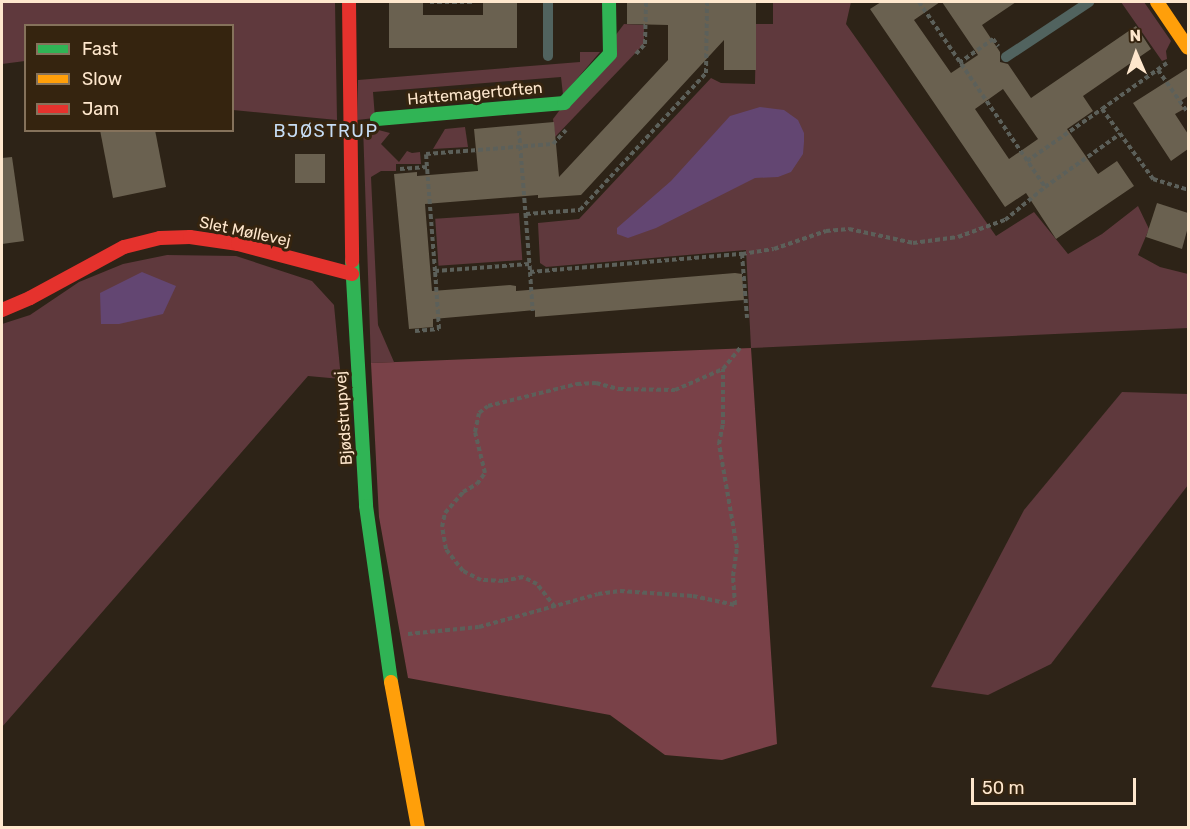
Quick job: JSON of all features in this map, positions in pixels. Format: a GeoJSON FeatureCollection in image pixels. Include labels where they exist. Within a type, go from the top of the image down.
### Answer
{"type":"FeatureCollection","features":[{"type":"Feature","properties":{"kind":"street","name":"Bjødstrupvej"},"geometry":{"type":"LineString","coordinates":[[349,2],[352,274],[366,506],[383,636],[415,799],[418,828]]}},
{"type":"Feature","properties":{"kind":"street","name":"Hattemagertoften"},"geometry":{"type":"LineString","coordinates":[[377,119],[564,103],[610,54],[609,2]]}},
{"type":"Feature","properties":{"kind":"street"},"geometry":{"type":"LineString","coordinates":[[1157,2],[1188,47]]}},
{"type":"Feature","properties":{"kind":"street","name":"Slet Møllevej"},"geometry":{"type":"LineString","coordinates":[[2,310],[30,298],[94,261],[124,247],[160,238],[190,237],[238,244],[352,274]]}},
{"type":"Feature","properties":{"kind":"lane","name":"Hattemagertoften"},"geometry":{"type":"LineString","coordinates":[[548,2],[548,57]]}},
{"type":"Feature","properties":{"kind":"lane"},"geometry":{"type":"LineString","coordinates":[[1006,57],[1089,2]]}},
{"type":"Feature","properties":{"kind":"path"},"geometry":{"type":"LineString","coordinates":[[430,2],[475,2]]}},
{"type":"Feature","properties":{"kind":"path"},"geometry":{"type":"LineString","coordinates":[[645,44],[646,2]]}},
{"type":"Feature","properties":{"kind":"path"},"geometry":{"type":"LineString","coordinates":[[526,214],[580,210],[706,73],[707,2]]}},
{"type":"Feature","properties":{"kind":"path"},"geometry":{"type":"LineString","coordinates":[[919,2],[1045,187]]}},
{"type":"Feature","properties":{"kind":"path"},"geometry":{"type":"LineString","coordinates":[[959,63],[993,39],[1006,57]]}},
{"type":"Feature","properties":{"kind":"path"},"geometry":{"type":"LineString","coordinates":[[1027,161],[1188,47]]}},
{"type":"Feature","properties":{"kind":"path"},"geometry":{"type":"LineString","coordinates":[[1158,70],[1188,113]]}},
{"type":"Feature","properties":{"kind":"path"},"geometry":{"type":"LineString","coordinates":[[518,107],[533,311]]}},
{"type":"Feature","properties":{"kind":"path"},"geometry":{"type":"LineString","coordinates":[[1102,109],[1153,179],[1188,190]]}},
{"type":"Feature","properties":{"kind":"path"},"geometry":{"type":"LineString","coordinates":[[530,272],[742,254],[774,249],[825,231],[849,230],[913,243],[958,237],[1005,220],[1045,187],[1120,134]]}},
{"type":"Feature","properties":{"kind":"path"},"geometry":{"type":"LineString","coordinates":[[415,331],[439,329],[426,154],[521,146]]}},
{"type":"Feature","properties":{"kind":"path"},"geometry":{"type":"LineString","coordinates":[[400,169],[427,167]]}},
{"type":"Feature","properties":{"kind":"path"},"geometry":{"type":"LineString","coordinates":[[742,254],[747,318]]}},
{"type":"Feature","properties":{"kind":"path"},"geometry":{"type":"LineString","coordinates":[[435,271],[529,264]]}},
{"type":"Feature","properties":{"kind":"path"},"geometry":{"type":"LineString","coordinates":[[555,607],[537,584],[523,577],[502,581],[481,580],[463,571],[446,549],[442,527],[445,513],[463,492],[477,484],[485,473],[475,432],[479,413],[488,406],[577,384],[596,383],[619,389],[675,390],[723,369],[740,348]]}},
{"type":"Feature","properties":{"kind":"path"},"geometry":{"type":"LineString","coordinates":[[383,636],[478,627],[620,591],[693,596],[735,605],[733,576],[737,548],[719,444],[723,424],[723,369]]}},
{"type":"Feature","properties":{"kind":"shaded area"},"geometry":{"type":"Polygon","coordinates":[[[2,2],[335,2],[337,120],[234,110],[234,24],[24,24],[24,61],[2,64],[2,2]]]}},
{"type":"Feature","properties":{"kind":"shaded area"},"geometry":{"type":"Polygon","coordinates":[[[773,2],[851,2],[846,24],[996,236],[1034,212],[1068,254],[1102,234],[1138,206],[1149,229],[1138,255],[1160,267],[1188,274],[1188,328],[751,348],[746,250],[546,267],[540,263],[538,223],[579,219],[711,78],[721,83],[755,84],[756,24],[773,24],[773,2]]]}},
{"type":"Feature","properties":{"kind":"shaded area"},"geometry":{"type":"Polygon","coordinates":[[[1121,2],[1144,2],[1171,41],[1166,51],[1167,59],[1162,61],[1121,2]]]}},
{"type":"Feature","properties":{"kind":"shaded area"},"geometry":{"type":"Polygon","coordinates":[[[624,24],[644,25],[644,44],[555,137],[553,119],[624,24]]]}},
{"type":"Feature","properties":{"kind":"shaded area"},"geometry":{"type":"Polygon","coordinates":[[[580,52],[600,52],[563,95],[561,77],[373,92],[375,118],[357,120],[358,80],[580,62],[580,52]]]}},
{"type":"Feature","properties":{"kind":"shaded area"},"geometry":{"type":"Polygon","coordinates":[[[760,107],[784,110],[798,120],[804,133],[803,154],[791,172],[778,177],[755,178],[656,228],[628,238],[617,234],[617,228],[671,181],[730,116],[760,107]]]}},
{"type":"Feature","properties":{"kind":"shaded area"},"geometry":{"type":"Polygon","coordinates":[[[363,126],[390,133],[381,144],[399,162],[407,151],[420,152],[421,164],[396,164],[396,171],[381,171],[371,177],[378,325],[394,362],[371,363],[363,126]]]}},
{"type":"Feature","properties":{"kind":"shaded area"},"geometry":{"type":"Polygon","coordinates":[[[465,127],[468,147],[433,149],[445,129],[465,127]]]}},
{"type":"Feature","properties":{"kind":"shaded area"},"geometry":{"type":"Polygon","coordinates":[[[519,213],[522,260],[438,266],[435,219],[519,213]]]}},
{"type":"Feature","properties":{"kind":"shaded area"},"geometry":{"type":"Polygon","coordinates":[[[167,255],[236,256],[312,281],[334,305],[341,379],[308,376],[2,727],[2,324],[30,315],[79,282],[123,264],[167,255]]]}},
{"type":"Feature","properties":{"kind":"shaded area"},"geometry":{"type":"Polygon","coordinates":[[[142,272],[176,286],[163,314],[119,324],[101,324],[100,293],[142,272]]]}},
{"type":"Feature","properties":{"kind":"shaded area"},"geometry":{"type":"Polygon","coordinates":[[[751,348],[777,744],[722,760],[665,755],[610,715],[408,678],[379,517],[371,363],[751,348]]]}},
{"type":"Feature","properties":{"kind":"shaded area"},"geometry":{"type":"Polygon","coordinates":[[[1122,392],[1188,394],[1188,485],[1051,664],[988,695],[931,687],[1024,510],[1122,392]]]}},
{"type":"Feature","properties":{"kind":"building"},"geometry":{"type":"Polygon","coordinates":[[[389,2],[423,2],[423,15],[483,15],[483,2],[517,2],[517,48],[389,48],[389,2]]]}},
{"type":"Feature","properties":{"kind":"building"},"geometry":{"type":"Polygon","coordinates":[[[627,2],[756,2],[756,70],[724,70],[724,40],[581,195],[538,198],[538,195],[425,204],[432,291],[510,285],[516,286],[516,291],[735,273],[742,274],[744,300],[535,317],[535,310],[433,319],[433,327],[409,329],[394,174],[417,172],[417,176],[478,171],[474,129],[554,122],[559,177],[668,60],[668,25],[627,24],[627,2]]]}},
{"type":"Feature","properties":{"kind":"building"},"geometry":{"type":"Polygon","coordinates":[[[881,2],[940,2],[914,20],[951,73],[978,55],[942,2],[1016,2],[982,25],[1000,52],[1000,62],[1008,64],[1031,98],[1136,26],[1151,49],[1083,96],[1093,111],[1067,129],[1098,174],[1117,161],[1134,186],[1056,239],[1026,193],[1005,207],[870,9],[881,2]],[[1003,89],[975,109],[1009,159],[1038,139],[1003,89]]]}},
{"type":"Feature","properties":{"kind":"building"},"geometry":{"type":"Polygon","coordinates":[[[1188,68],[1188,96],[1179,102],[1184,109],[1175,114],[1188,134],[1188,149],[1171,161],[1133,103],[1188,68]]]}},
{"type":"Feature","properties":{"kind":"building"},"geometry":{"type":"Polygon","coordinates":[[[100,132],[155,132],[166,187],[113,198],[100,132]]]}},
{"type":"Feature","properties":{"kind":"building"},"geometry":{"type":"Polygon","coordinates":[[[295,154],[325,154],[325,183],[295,183],[295,154]]]}},
{"type":"Feature","properties":{"kind":"building"},"geometry":{"type":"Polygon","coordinates":[[[12,157],[24,241],[2,244],[2,158],[12,157]]]}},
{"type":"Feature","properties":{"kind":"building"},"geometry":{"type":"Polygon","coordinates":[[[1157,203],[1188,213],[1188,227],[1182,249],[1146,237],[1157,203]]]}},
{"type":"Feature","properties":{"kind":"traffic: fast"},"geometry":{"type":"LineString","coordinates":[[377,119],[564,103],[610,54],[609,2]]}},
{"type":"Feature","properties":{"kind":"traffic: fast"},"geometry":{"type":"LineString","coordinates":[[352,261],[366,506],[391,682]]}},
{"type":"Feature","properties":{"kind":"traffic: slow"},"geometry":{"type":"LineString","coordinates":[[1157,2],[1188,48]]}},
{"type":"Feature","properties":{"kind":"traffic: slow"},"geometry":{"type":"LineString","coordinates":[[391,682],[418,828]]}},
{"type":"Feature","properties":{"kind":"traffic: jam"},"geometry":{"type":"LineString","coordinates":[[349,2],[352,261]]}},
{"type":"Feature","properties":{"kind":"traffic: jam"},"geometry":{"type":"LineString","coordinates":[[2,310],[30,298],[124,247],[160,238],[190,237],[238,244],[352,274]]}},
{"type":"Feature","properties":{"kind":"district","name":"BJØSTRUP"},"geometry":{"type":"Point","coordinates":[326,131]}}]}
